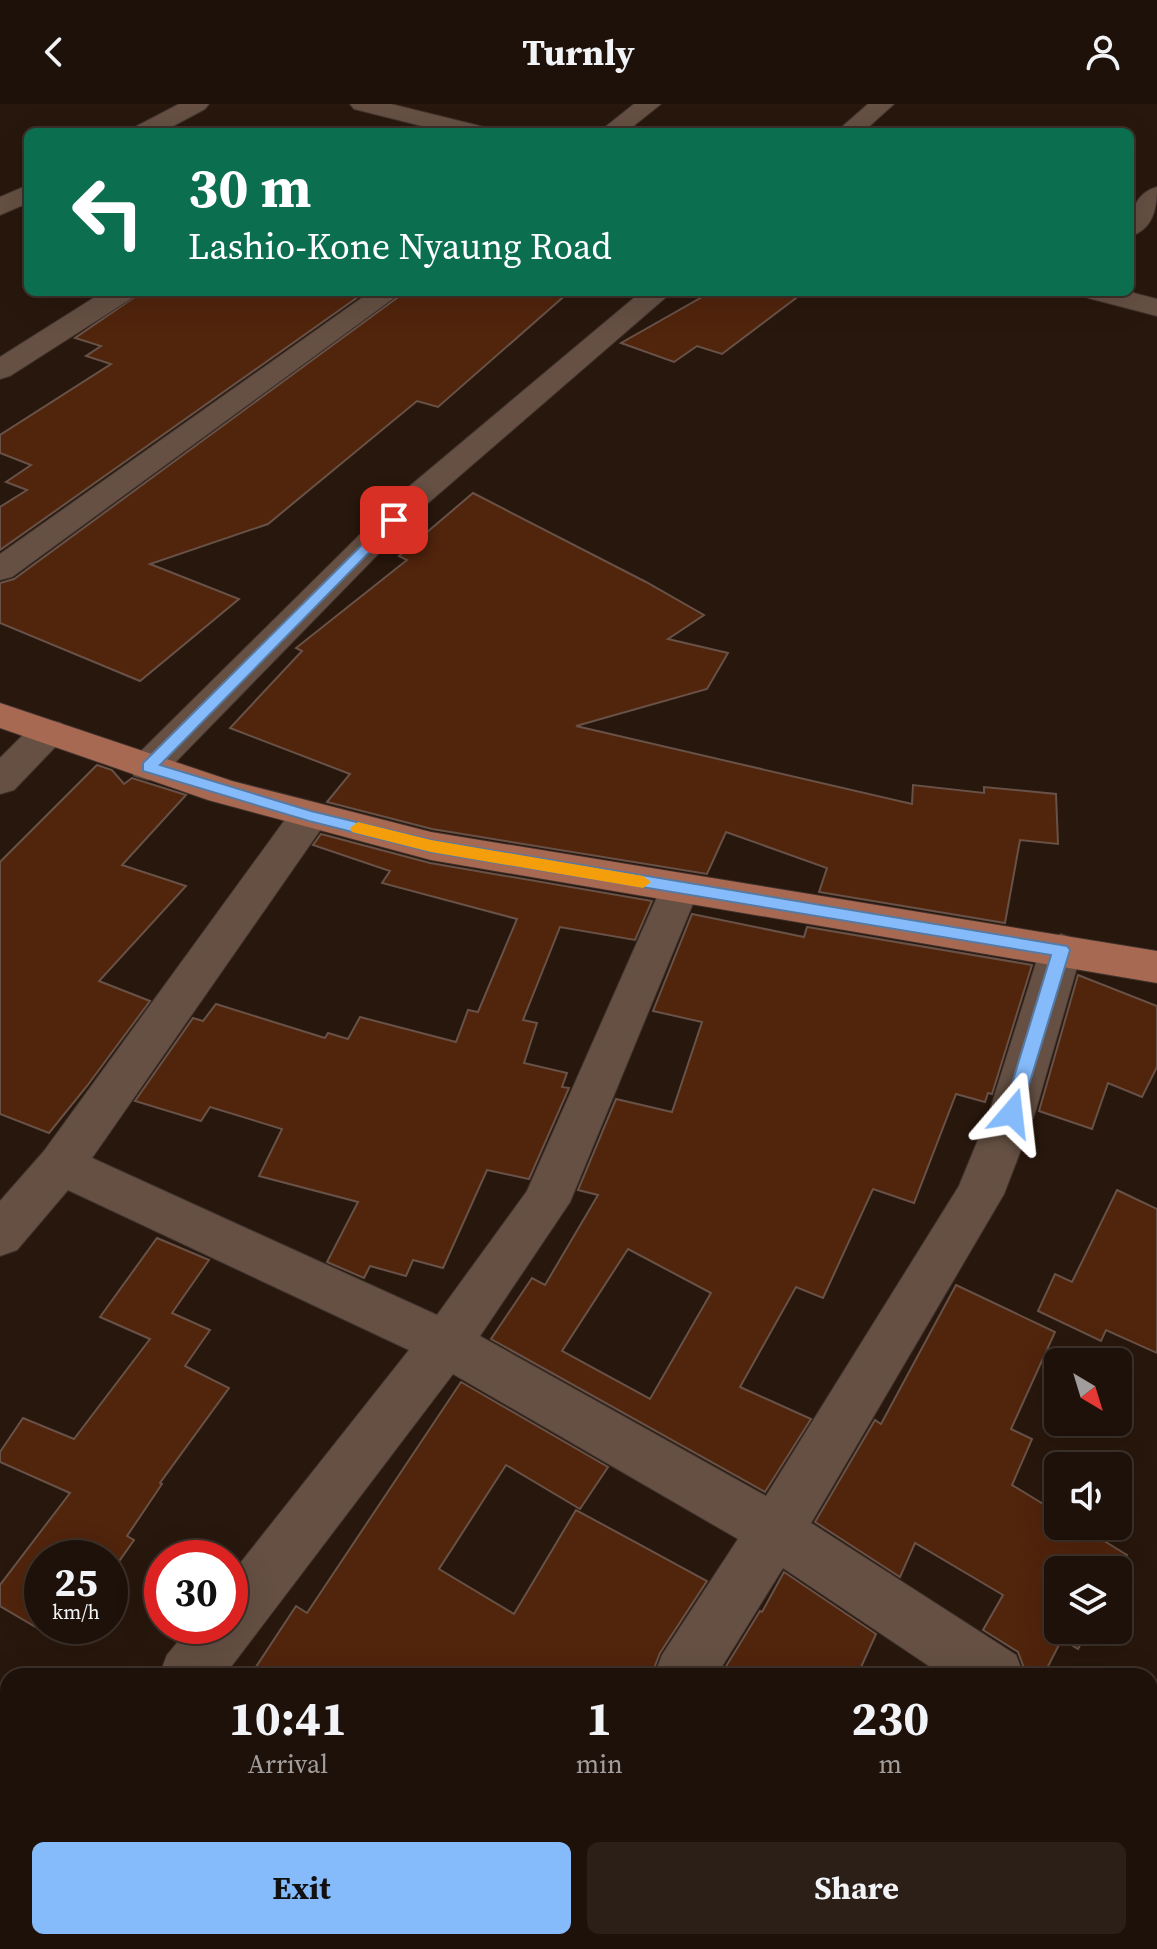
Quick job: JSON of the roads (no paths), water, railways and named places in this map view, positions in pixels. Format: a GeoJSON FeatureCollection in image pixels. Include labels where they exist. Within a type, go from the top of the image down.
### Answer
{"type":"FeatureCollection","features":[{"type":"Feature","properties":{"kind":"main road"},"geometry":{"type":"LineString","coordinates":[[0,715],[148,767],[309,816],[431,846],[1157,967]]}},
{"type":"Feature","properties":{"kind":"street"},"geometry":{"type":"LineString","coordinates":[[152,128],[197,104]]}},
{"type":"Feature","properties":{"kind":"street"},"geometry":{"type":"LineString","coordinates":[[362,104],[410,109],[464,128]]}},
{"type":"Feature","properties":{"kind":"street"},"geometry":{"type":"LineString","coordinates":[[616,128],[649,104]]}},
{"type":"Feature","properties":{"kind":"street"},"geometry":{"type":"LineString","coordinates":[[853,128],[882,104]]}},
{"type":"Feature","properties":{"kind":"street"},"geometry":{"type":"LineString","coordinates":[[380,128],[410,109]]}},
{"type":"Feature","properties":{"kind":"street"},"geometry":{"type":"LineString","coordinates":[[0,207],[24,195]]}},
{"type":"Feature","properties":{"kind":"street"},"geometry":{"type":"LineString","coordinates":[[1134,223],[1157,195]]}},
{"type":"Feature","properties":{"kind":"street"},"geometry":{"type":"LineString","coordinates":[[0,370],[116,296]]}},
{"type":"Feature","properties":{"kind":"street"},"geometry":{"type":"LineString","coordinates":[[0,570],[382,296]]}},
{"type":"Feature","properties":{"kind":"street"},"geometry":{"type":"LineString","coordinates":[[148,767],[416,497],[653,296]]}},
{"type":"Feature","properties":{"kind":"street"},"geometry":{"type":"LineString","coordinates":[[1113,296],[1157,308]]}},
{"type":"Feature","properties":{"kind":"street"},"geometry":{"type":"LineString","coordinates":[[0,781],[48,732]]}},
{"type":"Feature","properties":{"kind":"street"},"geometry":{"type":"LineString","coordinates":[[0,1235],[61,1165],[309,816]]}},
{"type":"Feature","properties":{"kind":"street"},"geometry":{"type":"LineString","coordinates":[[248,1598],[446,1343],[546,1202],[679,889]]}},
{"type":"Feature","properties":{"kind":"street"},"geometry":{"type":"LineString","coordinates":[[688,1668],[980,1194],[1012,1113],[1061,950]]}},
{"type":"Feature","properties":{"kind":"street"},"geometry":{"type":"LineString","coordinates":[[61,1165],[446,1343],[775,1531],[983,1668]]}},
{"type":"Feature","properties":{"kind":"street"},"geometry":{"type":"LineString","coordinates":[[194,1668],[213,1644]]}}]}
